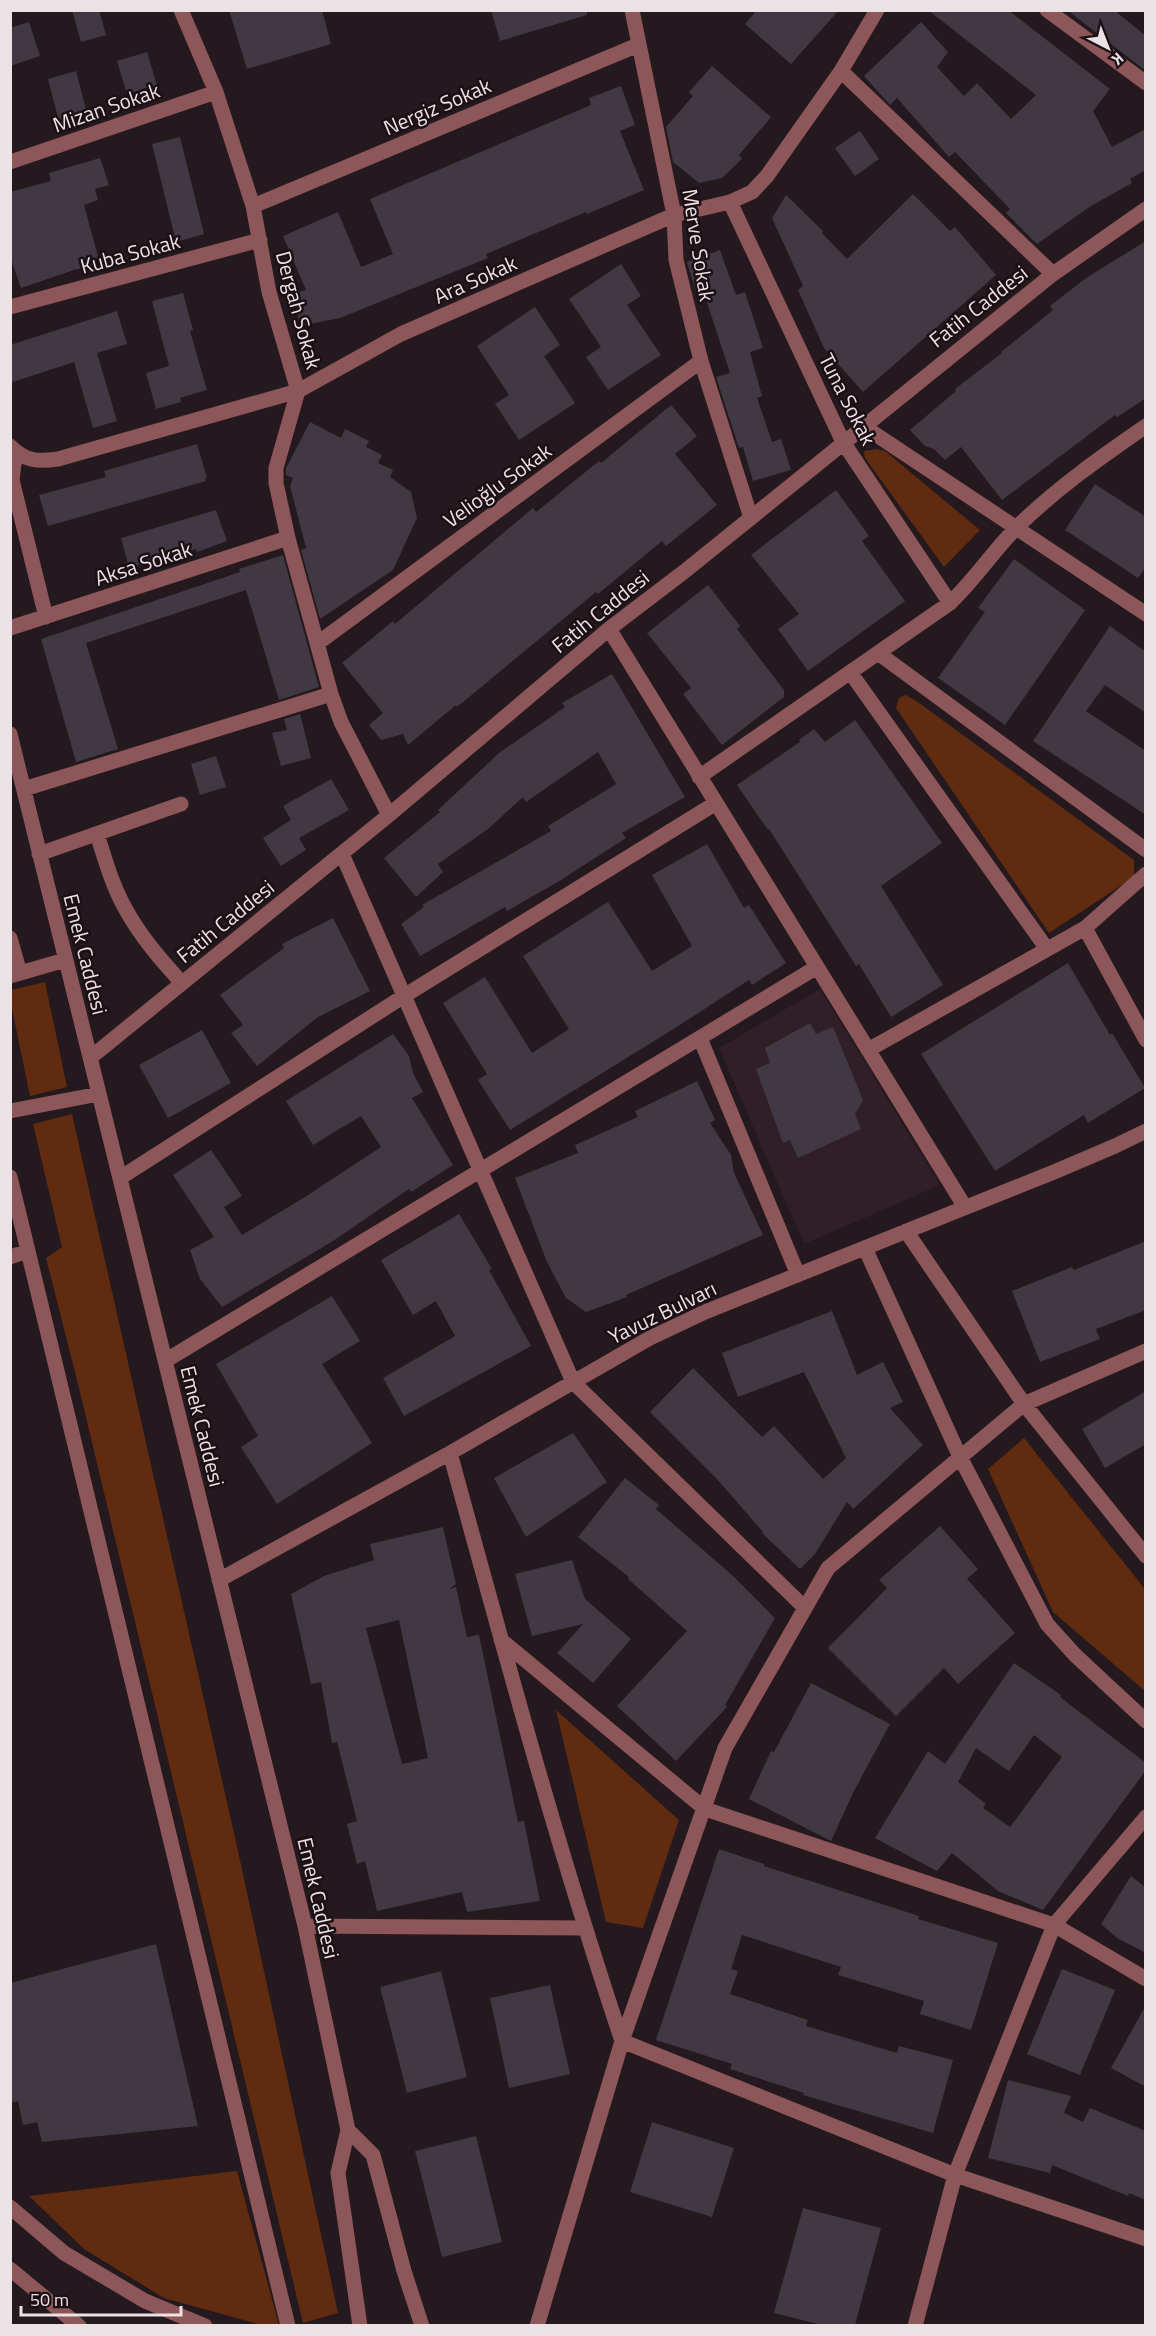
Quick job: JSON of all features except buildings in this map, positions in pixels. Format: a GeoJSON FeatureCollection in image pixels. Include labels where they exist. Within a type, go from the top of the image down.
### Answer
{"type":"FeatureCollection","features":[{"type":"Feature","properties":{"kind":"street","name":"Dergah Sokak"},"geometry":{"type":"LineString","coordinates":[[181,10],[216,92],[253,206],[269,292],[298,391],[276,468],[276,483],[288,538],[331,694],[341,722],[389,815]]}},
{"type":"Feature","properties":{"kind":"street","name":"Merve Sokak"},"geometry":{"type":"LineString","coordinates":[[632,10],[674,215],[676,260],[701,361],[751,518]]}},
{"type":"Feature","properties":{"kind":"street","name":"Ara Sokak"},"geometry":{"type":"LineString","coordinates":[[14,449],[28,460],[58,459],[298,391],[401,334],[674,215],[730,202],[752,192],[767,176],[840,71],[877,10]]}},
{"type":"Feature","properties":{"kind":"street"},"geometry":{"type":"LineString","coordinates":[[1047,10],[1146,83]]}},
{"type":"Feature","properties":{"kind":"street","name":"Nergiz Sokak"},"geometry":{"type":"LineString","coordinates":[[253,206],[638,45]]}},
{"type":"Feature","properties":{"kind":"street"},"geometry":{"type":"LineString","coordinates":[[840,71],[1053,274]]}},
{"type":"Feature","properties":{"kind":"street","name":"Mizan Sokak"},"geometry":{"type":"LineString","coordinates":[[10,162],[216,92]]}},
{"type":"Feature","properties":{"kind":"street","name":"Tuna Sokak"},"geometry":{"type":"LineString","coordinates":[[730,202],[843,442],[950,603]]}},
{"type":"Feature","properties":{"kind":"street","name":"Fatih Caddesi"},"geometry":{"type":"LineString","coordinates":[[90,1058],[342,854],[609,629],[751,518],[1053,274],[1146,209]]}},
{"type":"Feature","properties":{"kind":"street","name":"Kuba Sokak"},"geometry":{"type":"LineString","coordinates":[[10,307],[260,240]]}},
{"type":"Feature","properties":{"kind":"street","name":"Velioğlu Sokak"},"geometry":{"type":"LineString","coordinates":[[318,643],[701,361]]}},
{"type":"Feature","properties":{"kind":"street","name":"Tuna Sokak"},"geometry":{"type":"LineString","coordinates":[[863,426],[1146,614]]}},
{"type":"Feature","properties":{"kind":"street"},"geometry":{"type":"LineString","coordinates":[[699,777],[950,603],[1016,529],[1059,488],[1146,426]]}},
{"type":"Feature","properties":{"kind":"street"},"geometry":{"type":"LineString","coordinates":[[14,449],[12,480],[46,617]]}},
{"type":"Feature","properties":{"kind":"street","name":"Aksa Sokak"},"geometry":{"type":"LineString","coordinates":[[10,628],[288,538]]}},
{"type":"Feature","properties":{"kind":"street"},"geometry":{"type":"LineString","coordinates":[[609,629],[965,1207]]}},
{"type":"Feature","properties":{"kind":"street"},"geometry":{"type":"LineString","coordinates":[[878,653],[1146,850]]}},
{"type":"Feature","properties":{"kind":"street"},"geometry":{"type":"LineString","coordinates":[[850,672],[1047,949]]}},
{"type":"Feature","properties":{"kind":"street"},"geometry":{"type":"LineString","coordinates":[[24,789],[331,694]]}},
{"type":"Feature","properties":{"kind":"street","name":"Emek Caddesi"},"geometry":{"type":"LineString","coordinates":[[10,734],[305,1926],[348,2130],[338,2173],[360,2325]]}},
{"type":"Feature","properties":{"kind":"street"},"geometry":{"type":"LineString","coordinates":[[120,1178],[404,996],[716,803]]}},
{"type":"Feature","properties":{"kind":"street"},"geometry":{"type":"LineString","coordinates":[[39,854],[181,804]]}},
{"type":"Feature","properties":{"kind":"street"},"geometry":{"type":"LineString","coordinates":[[97,834],[109,872],[125,908],[153,949],[182,983]]}},
{"type":"Feature","properties":{"kind":"street"},"geometry":{"type":"LineString","coordinates":[[342,854],[573,1382],[805,1608]]}},
{"type":"Feature","properties":{"kind":"street"},"geometry":{"type":"LineString","coordinates":[[868,1050],[1085,928],[1146,874]]}},
{"type":"Feature","properties":{"kind":"street"},"geometry":{"type":"LineString","coordinates":[[1085,928],[1146,1040]]}},
{"type":"Feature","properties":{"kind":"street"},"geometry":{"type":"LineString","coordinates":[[10,938],[15,975],[65,960]]}},
{"type":"Feature","properties":{"kind":"street"},"geometry":{"type":"LineString","coordinates":[[165,1361],[817,967]]}},
{"type":"Feature","properties":{"kind":"street"},"geometry":{"type":"LineString","coordinates":[[700,1038],[798,1275]]}},
{"type":"Feature","properties":{"kind":"street"},"geometry":{"type":"LineString","coordinates":[[10,1111],[99,1094]]}},
{"type":"Feature","properties":{"kind":"street","name":"Yavuz Bulvarı"},"geometry":{"type":"LineString","coordinates":[[219,1580],[450,1453],[650,1338],[705,1312],[1116,1146],[1146,1131]]}},
{"type":"Feature","properties":{"kind":"street"},"geometry":{"type":"LineString","coordinates":[[10,1177],[288,2325]]}},
{"type":"Feature","properties":{"kind":"street"},"geometry":{"type":"LineString","coordinates":[[906,1231],[1024,1404],[1146,1556]]}},
{"type":"Feature","properties":{"kind":"street"},"geometry":{"type":"LineString","coordinates":[[865,1248],[960,1457],[1047,1624],[1075,1655],[1146,1721]]}},
{"type":"Feature","properties":{"kind":"street"},"geometry":{"type":"LineString","coordinates":[[10,1257],[28,1251]]}},
{"type":"Feature","properties":{"kind":"street"},"geometry":{"type":"LineString","coordinates":[[537,2325],[622,2041],[725,1748],[828,1568],[1024,1404],[1146,1351]]}},
{"type":"Feature","properties":{"kind":"street"},"geometry":{"type":"LineString","coordinates":[[450,1453],[584,1928],[622,2041],[955,2175],[1146,2239]]}},
{"type":"Feature","properties":{"kind":"street"},"geometry":{"type":"LineString","coordinates":[[501,1640],[705,1809],[1054,1925],[1146,1979]]}},
{"type":"Feature","properties":{"kind":"street"},"geometry":{"type":"LineString","coordinates":[[915,2325],[955,2175],[1054,1925],[1146,1817]]}},
{"type":"Feature","properties":{"kind":"street"},"geometry":{"type":"LineString","coordinates":[[305,1926],[584,1928]]}},
{"type":"Feature","properties":{"kind":"street"},"geometry":{"type":"LineString","coordinates":[[348,2130],[373,2155],[404,2271],[423,2325]]}},
{"type":"Feature","properties":{"kind":"street"},"geometry":{"type":"LineString","coordinates":[[10,2207],[64,2253],[145,2301],[205,2325]]}},
{"type":"Feature","properties":{"kind":"street"},"geometry":{"type":"LineString","coordinates":[[10,2269],[79,2325]]}},
{"type":"Feature","properties":{"kind":"shaded area"},"geometry":{"type":"Polygon","coordinates":[[[877,449],[885,451],[980,530],[944,567],[865,458],[864,451],[877,449]]]}},
{"type":"Feature","properties":{"kind":"shaded area"},"geometry":{"type":"Polygon","coordinates":[[[905,695],[1134,860],[1134,877],[1049,933],[896,708],[899,698],[905,695]]]}},
{"type":"Feature","properties":{"kind":"shaded area"},"geometry":{"type":"Polygon","coordinates":[[[45,982],[67,1087],[30,1096],[11,1004],[11,990],[45,982]]]}},
{"type":"Feature","properties":{"kind":"shaded area"},"geometry":{"type":"Polygon","coordinates":[[[820,989],[940,1185],[804,1244],[719,1048],[820,989]]]}},
{"type":"Feature","properties":{"kind":"shaded area"},"geometry":{"type":"Polygon","coordinates":[[[72,1114],[238,1851],[338,2313],[303,2323],[46,1258],[62,1247],[33,1124],[72,1114]]]}},
{"type":"Feature","properties":{"kind":"shaded area"},"geometry":{"type":"Polygon","coordinates":[[[1024,1438],[1145,1589],[1145,1691],[1053,1612],[988,1469],[1024,1438]]]}},
{"type":"Feature","properties":{"kind":"shaded area"},"geometry":{"type":"Polygon","coordinates":[[[556,1710],[679,1820],[643,1928],[606,1922],[556,1710]]]}},
{"type":"Feature","properties":{"kind":"shaded area"},"geometry":{"type":"Polygon","coordinates":[[[237,2171],[279,2325],[261,2325],[164,2298],[84,2249],[29,2196],[237,2171]]]}}]}
